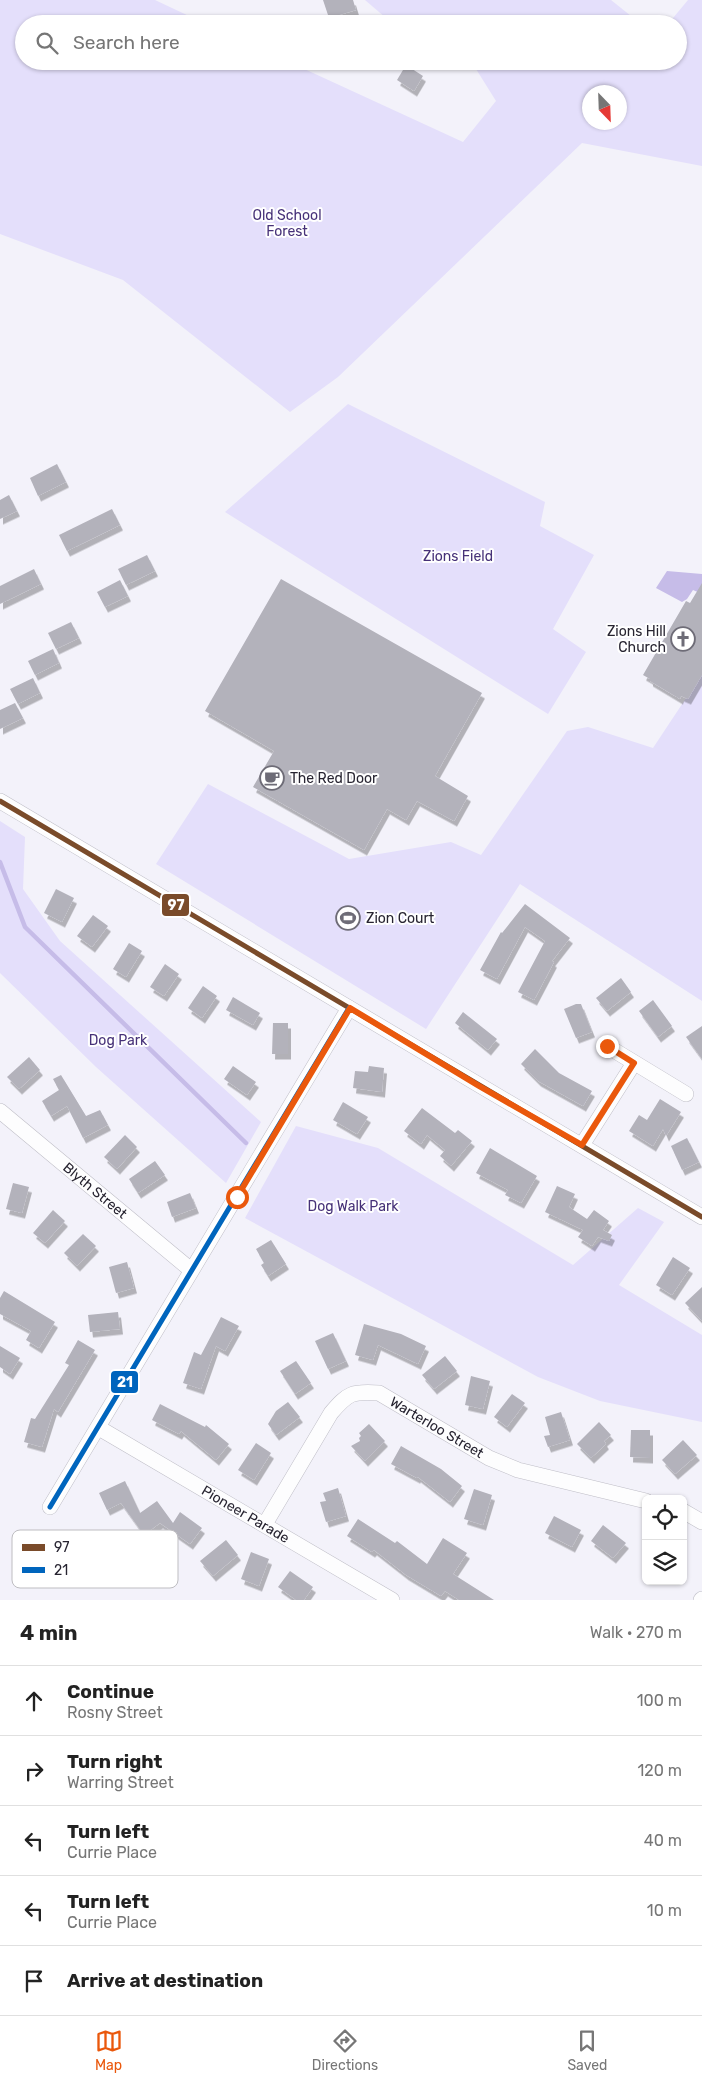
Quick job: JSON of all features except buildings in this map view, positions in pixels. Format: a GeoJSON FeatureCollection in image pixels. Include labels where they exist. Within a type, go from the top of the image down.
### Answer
{"type":"FeatureCollection","features":[{"type":"Feature","properties":{"kind":"street"},"geometry":{"type":"LineString","coordinates":[[0,801],[702,1218]]}},
{"type":"Feature","properties":{"kind":"street"},"geometry":{"type":"LineString","coordinates":[[50,1507],[350,1008]]}},
{"type":"Feature","properties":{"kind":"street"},"geometry":{"type":"LineString","coordinates":[[607,1046],[686,1094]]}},
{"type":"Feature","properties":{"kind":"street"},"geometry":{"type":"LineString","coordinates":[[582,1145],[634,1063]]}},
{"type":"Feature","properties":{"kind":"street","name":"Blyth Street"},"geometry":{"type":"LineString","coordinates":[[0,1111],[191,1270]]}},
{"type":"Feature","properties":{"kind":"street","name":"Warterloo Street"},"geometry":{"type":"LineString","coordinates":[[265,1524],[331,1413],[344,1398],[360,1392],[379,1393],[490,1458],[518,1470],[642,1501]]}},
{"type":"Feature","properties":{"kind":"street","name":"Pioneer Parade"},"geometry":{"type":"LineString","coordinates":[[99,1428],[392,1600]]}},
{"type":"Feature","properties":{"kind":"street"},"geometry":{"type":"LineString","coordinates":[[687,1513],[702,1522]]}},
{"type":"Feature","properties":{"kind":"green space","name":"Old School Forest"},"geometry":{"type":"Polygon","coordinates":[[[0,0],[155,0],[187,15],[15,15],[15,70],[307,70],[463,142],[496,101],[477,70],[687,70],[687,15],[676,15],[688,0],[702,0],[702,166],[582,143],[338,377],[290,412],[123,280],[0,234],[0,0]]]}},
{"type":"Feature","properties":{"kind":"green space"},"geometry":{"type":"Polygon","coordinates":[[[365,0],[611,0],[630,15],[382,15],[365,0]]]}},
{"type":"Feature","properties":{"kind":"green space","name":"Zions Field"},"geometry":{"type":"Polygon","coordinates":[[[348,404],[545,502],[540,526],[594,555],[553,629],[586,652],[548,714],[225,512],[348,404]]]}},
{"type":"Feature","properties":{"kind":"green space"},"geometry":{"type":"Polygon","coordinates":[[[702,674],[702,1001],[520,884],[426,1029],[156,864],[208,784],[349,859],[451,842],[481,855],[567,731],[588,727],[653,748],[702,674]]]}},
{"type":"Feature","properties":{"kind":"green space","name":"Dog Park"},"geometry":{"type":"Polygon","coordinates":[[[0,821],[25,837],[23,889],[60,941],[261,1122],[226,1183],[96,1067],[0,973],[0,821]]]}},
{"type":"Feature","properties":{"kind":"green space","name":"Dog Walk Park"},"geometry":{"type":"Polygon","coordinates":[[[296,1126],[378,1148],[573,1265],[638,1208],[664,1222],[619,1285],[702,1335],[702,1422],[600,1401],[538,1377],[245,1218],[296,1126]]]}},
{"type":"Feature","properties":{"kind":"shaded area"},"geometry":{"type":"Polygon","coordinates":[[[667,571],[702,574],[702,594],[693,590],[687,599],[682,602],[656,588],[667,571]]]}},
{"type":"Feature","properties":{"kind":"waterway"},"geometry":{"type":"LineString","coordinates":[[0,862],[25,927],[246,1143]]}},
{"type":"Feature","properties":{"kind":"transit line","name":"97"},"geometry":{"type":"LineString","coordinates":[[0,801],[702,1217]]}},
{"type":"Feature","properties":{"kind":"transit line","name":"21"},"geometry":{"type":"LineString","coordinates":[[50,1507],[349,1008]]}},
{"type":"Feature","properties":{"kind":"place","name":"Zions Hill Church"},"geometry":{"type":"Point","coordinates":[683,639]}},
{"type":"Feature","properties":{"kind":"place","name":"The Red Door"},"geometry":{"type":"Point","coordinates":[272,778]}},
{"type":"Feature","properties":{"kind":"place","name":"Zion Court"},"geometry":{"type":"Point","coordinates":[348,918]}},
{"type":"Feature","properties":{"kind":"route"},"geometry":{"type":"LineString","coordinates":[[237,1197],[269,1140],[350,1008],[362,1017],[582,1145],[634,1063],[607,1046]]}}]}
